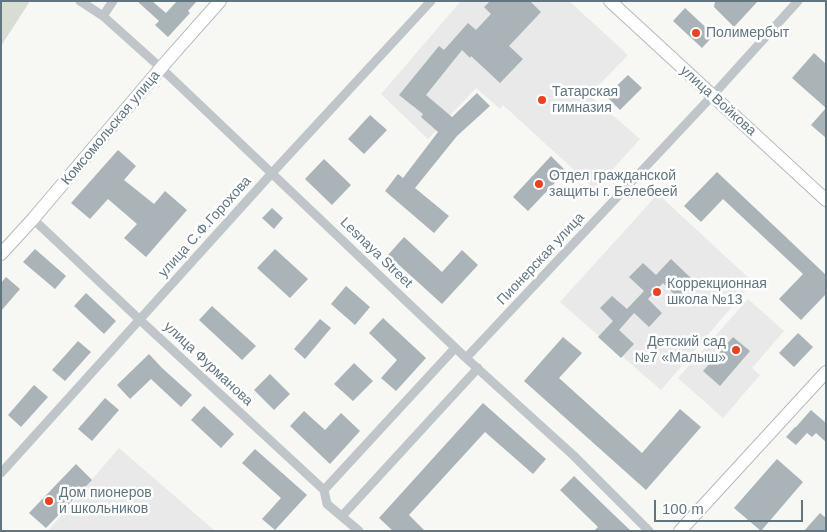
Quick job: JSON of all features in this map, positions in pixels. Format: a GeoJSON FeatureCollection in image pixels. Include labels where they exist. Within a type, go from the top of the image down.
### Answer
{"type":"FeatureCollection","features":[{"type":"Feature","properties":{"kind":"street","name":"Lesnaya Street"},"geometry":{"type":"LineString","coordinates":[[80,1],[103,16],[161,68],[455,348],[573,455],[649,531]]}},
{"type":"Feature","properties":{"kind":"street"},"geometry":{"type":"LineString","coordinates":[[103,16],[113,1]]}},
{"type":"Feature","properties":{"kind":"street","name":"Комсомольская улица"},"geometry":{"type":"LineString","coordinates":[[1,254],[33,220],[220,1]]}},
{"type":"Feature","properties":{"kind":"street","name":"улица С.Ф.Горохова"},"geometry":{"type":"LineString","coordinates":[[1,473],[272,173],[431,1]]}},
{"type":"Feature","properties":{"kind":"street","name":"улица Войкова"},"geometry":{"type":"LineString","coordinates":[[610,1],[826,200]]}},
{"type":"Feature","properties":{"kind":"street","name":"Пионерская улица"},"geometry":{"type":"LineString","coordinates":[[466,358],[713,95],[798,1]]}},
{"type":"Feature","properties":{"kind":"street","name":"улица Фурманова"},"geometry":{"type":"LineString","coordinates":[[33,220],[324,490],[327,504],[359,531]]}},
{"type":"Feature","properties":{"kind":"street"},"geometry":{"type":"LineString","coordinates":[[324,490],[455,348]]}},
{"type":"Feature","properties":{"kind":"street"},"geometry":{"type":"LineString","coordinates":[[342,516],[478,368]]}},
{"type":"Feature","properties":{"kind":"street"},"geometry":{"type":"LineString","coordinates":[[680,531],[826,372]]}},
{"type":"Feature","properties":{"kind":"shaded area"},"geometry":{"type":"Polygon","coordinates":[[[1,1],[30,1],[1,46],[1,1]]]}},
{"type":"Feature","properties":{"kind":"shaded area","name":"Татарская гимназия"},"geometry":{"type":"Polygon","coordinates":[[[461,1],[569,1],[628,55],[589,95],[640,139],[595,189],[503,105],[500,109],[476,88],[428,139],[381,94],[461,1]]]}},
{"type":"Feature","properties":{"kind":"shaded area","name":"Коррекционная школа №13"},"geometry":{"type":"Polygon","coordinates":[[[658,194],[753,282],[661,390],[560,302],[658,194]]]}},
{"type":"Feature","properties":{"kind":"shaded area","name":"Детский сад №7 «Малыш»"},"geometry":{"type":"Polygon","coordinates":[[[748,299],[784,331],[752,368],[760,375],[723,418],[678,378],[748,299]]]}},
{"type":"Feature","properties":{"kind":"shaded area"},"geometry":{"type":"Polygon","coordinates":[[[119,448],[215,531],[48,531],[119,448]]]}},
{"type":"Feature","properties":{"kind":"building"},"geometry":{"type":"Polygon","coordinates":[[[137,1],[152,1],[166,13],[177,1],[197,1],[188,11],[190,13],[168,37],[155,25],[159,21],[137,1]]]}},
{"type":"Feature","properties":{"kind":"building"},"geometry":{"type":"Polygon","coordinates":[[[490,1],[530,1],[541,12],[509,46],[523,59],[500,83],[462,50],[426,95],[452,117],[477,93],[490,106],[457,136],[415,188],[449,216],[434,233],[385,191],[398,174],[403,178],[438,132],[421,117],[423,114],[399,95],[439,46],[444,50],[468,23],[476,30],[491,14],[484,7],[490,1]]]}},
{"type":"Feature","properties":{"kind":"building"},"geometry":{"type":"Polygon","coordinates":[[[715,1],[758,1],[734,27],[714,7],[715,1]]]}},
{"type":"Feature","properties":{"kind":"building"},"geometry":{"type":"Polygon","coordinates":[[[685,8],[714,35],[702,48],[673,21],[685,8]]]}},
{"type":"Feature","properties":{"kind":"building"},"geometry":{"type":"Polygon","coordinates":[[[814,53],[826,64],[826,108],[792,78],[814,53]]]}},
{"type":"Feature","properties":{"kind":"building"},"geometry":{"type":"Polygon","coordinates":[[[628,75],[642,88],[620,110],[606,96],[628,75]]]}},
{"type":"Feature","properties":{"kind":"building"},"geometry":{"type":"Polygon","coordinates":[[[826,108],[826,138],[811,125],[826,108]]]}},
{"type":"Feature","properties":{"kind":"building"},"geometry":{"type":"Polygon","coordinates":[[[370,115],[387,130],[364,154],[348,139],[370,115]]]}},
{"type":"Feature","properties":{"kind":"building"},"geometry":{"type":"Polygon","coordinates":[[[118,150],[136,166],[124,180],[154,204],[165,191],[187,210],[146,257],[124,238],[137,224],[108,199],[90,219],[71,203],[118,150]]]}},
{"type":"Feature","properties":{"kind":"building","name":"Отдел гражданской защиты г. Белебеей"},"geometry":{"type":"Polygon","coordinates":[[[551,156],[566,171],[528,211],[513,197],[551,156]]]}},
{"type":"Feature","properties":{"kind":"building"},"geometry":{"type":"Polygon","coordinates":[[[324,159],[351,185],[332,205],[305,179],[324,159]]]}},
{"type":"Feature","properties":{"kind":"building"},"geometry":{"type":"Polygon","coordinates":[[[717,172],[826,275],[826,294],[801,320],[779,299],[803,274],[723,199],[701,222],[684,206],[717,172]]]}},
{"type":"Feature","properties":{"kind":"building"},"geometry":{"type":"Polygon","coordinates":[[[272,208],[283,218],[274,229],[262,218],[272,208]]]}},
{"type":"Feature","properties":{"kind":"building"},"geometry":{"type":"Polygon","coordinates":[[[404,237],[442,272],[462,250],[478,265],[442,304],[388,255],[404,237]]]}},
{"type":"Feature","properties":{"kind":"building"},"geometry":{"type":"Polygon","coordinates":[[[35,249],[66,276],[55,289],[23,262],[35,249]]]}},
{"type":"Feature","properties":{"kind":"building"},"geometry":{"type":"Polygon","coordinates":[[[275,249],[308,279],[290,298],[257,268],[275,249]]]}},
{"type":"Feature","properties":{"kind":"building"},"geometry":{"type":"Polygon","coordinates":[[[671,259],[694,281],[678,298],[663,283],[648,299],[662,313],[649,327],[634,313],[619,330],[634,344],[621,358],[598,337],[613,321],[600,308],[612,296],[627,309],[644,291],[629,277],[643,263],[656,275],[671,259]]]}},
{"type":"Feature","properties":{"kind":"building"},"geometry":{"type":"Polygon","coordinates":[[[6,277],[20,289],[1,311],[1,283],[6,277]]]}},
{"type":"Feature","properties":{"kind":"building"},"geometry":{"type":"Polygon","coordinates":[[[346,286],[370,307],[355,325],[331,304],[346,286]]]}},
{"type":"Feature","properties":{"kind":"building"},"geometry":{"type":"Polygon","coordinates":[[[86,293],[116,321],[104,334],[74,306],[86,293]]]}},
{"type":"Feature","properties":{"kind":"building"},"geometry":{"type":"Polygon","coordinates":[[[212,306],[256,346],[242,360],[199,320],[212,306]]]}},
{"type":"Feature","properties":{"kind":"building"},"geometry":{"type":"Polygon","coordinates":[[[383,318],[426,358],[396,391],[381,378],[397,360],[369,333],[383,318]]]}},
{"type":"Feature","properties":{"kind":"building"},"geometry":{"type":"Polygon","coordinates":[[[320,319],[331,328],[305,359],[294,349],[320,319]]]}},
{"type":"Feature","properties":{"kind":"building"},"geometry":{"type":"Polygon","coordinates":[[[798,333],[813,347],[794,367],[779,353],[798,333]]]}},
{"type":"Feature","properties":{"kind":"building"},"geometry":{"type":"Polygon","coordinates":[[[563,337],[582,353],[559,378],[642,453],[680,409],[701,427],[646,490],[524,381],[563,337]]]}},
{"type":"Feature","properties":{"kind":"building"},"geometry":{"type":"Polygon","coordinates":[[[733,337],[750,351],[720,386],[703,371],[733,337]]]}},
{"type":"Feature","properties":{"kind":"building"},"geometry":{"type":"Polygon","coordinates":[[[78,341],[91,352],[65,381],[52,370],[78,341]]]}},
{"type":"Feature","properties":{"kind":"building"},"geometry":{"type":"Polygon","coordinates":[[[149,354],[192,395],[181,407],[151,379],[130,399],[117,385],[149,354]]]}},
{"type":"Feature","properties":{"kind":"building"},"geometry":{"type":"Polygon","coordinates":[[[354,363],[373,381],[353,401],[334,384],[354,363]]]}},
{"type":"Feature","properties":{"kind":"building"},"geometry":{"type":"Polygon","coordinates":[[[270,374],[290,394],[274,410],[254,390],[270,374]]]}},
{"type":"Feature","properties":{"kind":"building"},"geometry":{"type":"Polygon","coordinates":[[[34,385],[48,397],[21,427],[8,415],[34,385]]]}},
{"type":"Feature","properties":{"kind":"building"},"geometry":{"type":"Polygon","coordinates":[[[105,398],[119,410],[92,441],[78,429],[105,398]]]}},
{"type":"Feature","properties":{"kind":"building"},"geometry":{"type":"Polygon","coordinates":[[[483,403],[546,459],[533,474],[485,432],[409,515],[425,531],[393,531],[379,518],[483,403]]]}},
{"type":"Feature","properties":{"kind":"building"},"geometry":{"type":"Polygon","coordinates":[[[204,406],[234,434],[221,448],[191,420],[204,406]]]}},
{"type":"Feature","properties":{"kind":"building"},"geometry":{"type":"Polygon","coordinates":[[[811,410],[826,423],[826,442],[816,433],[812,437],[807,433],[796,445],[786,437],[811,410]]]}},
{"type":"Feature","properties":{"kind":"building"},"geometry":{"type":"Polygon","coordinates":[[[304,411],[325,430],[341,413],[360,431],[330,464],[290,426],[304,411]]]}},
{"type":"Feature","properties":{"kind":"building"},"geometry":{"type":"Polygon","coordinates":[[[255,449],[307,495],[275,530],[262,519],[281,498],[242,463],[255,449]]]}},
{"type":"Feature","properties":{"kind":"building"},"geometry":{"type":"Polygon","coordinates":[[[777,459],[803,482],[761,531],[734,508],[777,459]]]}},
{"type":"Feature","properties":{"kind":"building"},"geometry":{"type":"Polygon","coordinates":[[[76,464],[92,480],[46,528],[29,513],[76,464]]]}},
{"type":"Feature","properties":{"kind":"building"},"geometry":{"type":"Polygon","coordinates":[[[574,476],[631,531],[594,531],[598,527],[560,490],[574,476]]]}},
{"type":"Feature","properties":{"kind":"building"},"geometry":{"type":"Polygon","coordinates":[[[820,513],[826,518],[826,531],[804,531],[820,513]]]}},
{"type":"Feature","properties":{"kind":"place","name":"Полимербыт"},"geometry":{"type":"Point","coordinates":[696,33]}},
{"type":"Feature","properties":{"kind":"place","name":"Татарская гимназия"},"geometry":{"type":"Point","coordinates":[542,100]}},
{"type":"Feature","properties":{"kind":"place","name":"Отдел гражданской защиты г. Белебеей"},"geometry":{"type":"Point","coordinates":[539,184]}},
{"type":"Feature","properties":{"kind":"place","name":"Коррекционная школа №13"},"geometry":{"type":"Point","coordinates":[657,292]}},
{"type":"Feature","properties":{"kind":"place","name":"Детский сад №7 «Малыш»"},"geometry":{"type":"Point","coordinates":[736,350]}},
{"type":"Feature","properties":{"kind":"place","name":"Дом пионеров и школьников"},"geometry":{"type":"Point","coordinates":[49,501]}}]}
